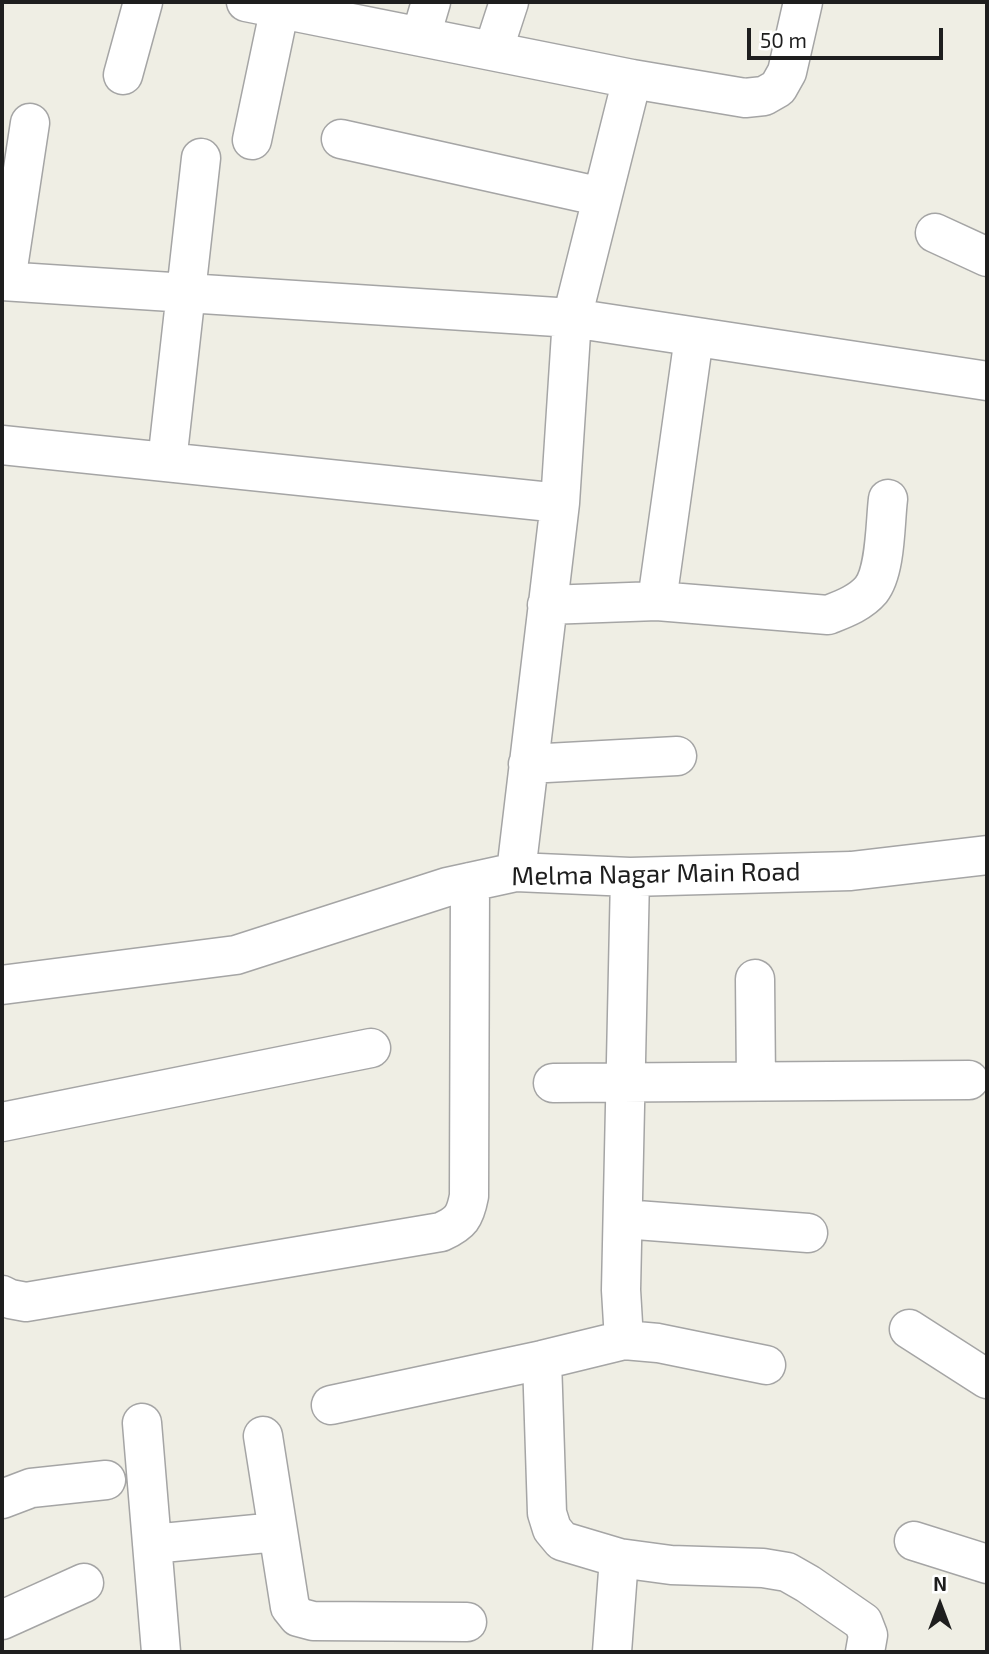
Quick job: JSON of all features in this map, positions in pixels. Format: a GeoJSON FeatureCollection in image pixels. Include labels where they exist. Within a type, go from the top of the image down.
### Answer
{"type":"FeatureCollection","features":[{"type":"Feature","properties":{"kind":"street"},"geometry":{"type":"LineString","coordinates":[[123,75],[143,2]]}},
{"type":"Feature","properties":{"kind":"street"},"geometry":{"type":"LineString","coordinates":[[493,51],[509,2]]}},
{"type":"Feature","properties":{"kind":"street"},"geometry":{"type":"LineString","coordinates":[[252,140],[269,4],[426,19],[493,51],[745,98],[764,96],[778,88],[787,72],[803,2]]}},
{"type":"Feature","properties":{"kind":"street"},"geometry":{"type":"LineString","coordinates":[[516,872],[559,503],[572,318],[632,79]]}},
{"type":"Feature","properties":{"kind":"street"},"geometry":{"type":"LineString","coordinates":[[30,123],[4,281],[572,318],[987,381]]}},
{"type":"Feature","properties":{"kind":"street"},"geometry":{"type":"LineString","coordinates":[[341,139],[602,197]]}},
{"type":"Feature","properties":{"kind":"street"},"geometry":{"type":"LineString","coordinates":[[167,462],[201,158]]}},
{"type":"Feature","properties":{"kind":"street"},"geometry":{"type":"LineString","coordinates":[[934,233],[987,257]]}},
{"type":"Feature","properties":{"kind":"street"},"geometry":{"type":"LineString","coordinates":[[657,601],[694,337]]}},
{"type":"Feature","properties":{"kind":"street"},"geometry":{"type":"LineString","coordinates":[[2,444],[559,503]]}},
{"type":"Feature","properties":{"kind":"street"},"geometry":{"type":"LineString","coordinates":[[547,606],[657,601],[828,615],[853,605],[871,590],[880,573],[888,499]]}},
{"type":"Feature","properties":{"kind":"street"},"geometry":{"type":"LineString","coordinates":[[528,764],[677,756]]}},
{"type":"Feature","properties":{"kind":"street","name":"Melma Nagar Main Road"},"geometry":{"type":"LineString","coordinates":[[2,985],[236,955],[408,898],[516,872],[629,877],[851,871],[987,855]]}},
{"type":"Feature","properties":{"kind":"street"},"geometry":{"type":"LineString","coordinates":[[624,1340],[621,1290],[629,877]]}},
{"type":"Feature","properties":{"kind":"street"},"geometry":{"type":"LineString","coordinates":[[2,1295],[26,1302],[441,1232],[453,1227],[465,1214],[469,1196],[470,882]]}},
{"type":"Feature","properties":{"kind":"street"},"geometry":{"type":"LineString","coordinates":[[755,979],[756,1081]]}},
{"type":"Feature","properties":{"kind":"street"},"geometry":{"type":"LineString","coordinates":[[2,1122],[371,1048]]}},
{"type":"Feature","properties":{"kind":"street"},"geometry":{"type":"LineString","coordinates":[[553,1083],[969,1080]]}},
{"type":"Feature","properties":{"kind":"street"},"geometry":{"type":"LineString","coordinates":[[623,1219],[808,1233]]}},
{"type":"Feature","properties":{"kind":"street"},"geometry":{"type":"LineString","coordinates":[[909,1329],[987,1379]]}},
{"type":"Feature","properties":{"kind":"street"},"geometry":{"type":"LineString","coordinates":[[331,1405],[624,1340],[658,1343],[766,1365]]}},
{"type":"Feature","properties":{"kind":"street"},"geometry":{"type":"LineString","coordinates":[[542,1360],[547,1513],[552,1529],[562,1541],[619,1558],[671,1565],[764,1568],[786,1572],[863,1622],[868,1635],[865,1652]]}},
{"type":"Feature","properties":{"kind":"street"},"geometry":{"type":"LineString","coordinates":[[142,1423],[161,1652]]}},
{"type":"Feature","properties":{"kind":"street"},"geometry":{"type":"LineString","coordinates":[[263,1436],[289,1607],[298,1617],[313,1620],[467,1622]]}},
{"type":"Feature","properties":{"kind":"street"},"geometry":{"type":"LineString","coordinates":[[2,1499],[31,1488],[106,1480]]}},
{"type":"Feature","properties":{"kind":"street"},"geometry":{"type":"LineString","coordinates":[[152,1544],[277,1532]]}},
{"type":"Feature","properties":{"kind":"street"},"geometry":{"type":"LineString","coordinates":[[914,1541],[987,1564]]}},
{"type":"Feature","properties":{"kind":"street"},"geometry":{"type":"LineString","coordinates":[[612,1652],[619,1558]]}},
{"type":"Feature","properties":{"kind":"street"},"geometry":{"type":"LineString","coordinates":[[2,1620],[84,1583]]}}]}
